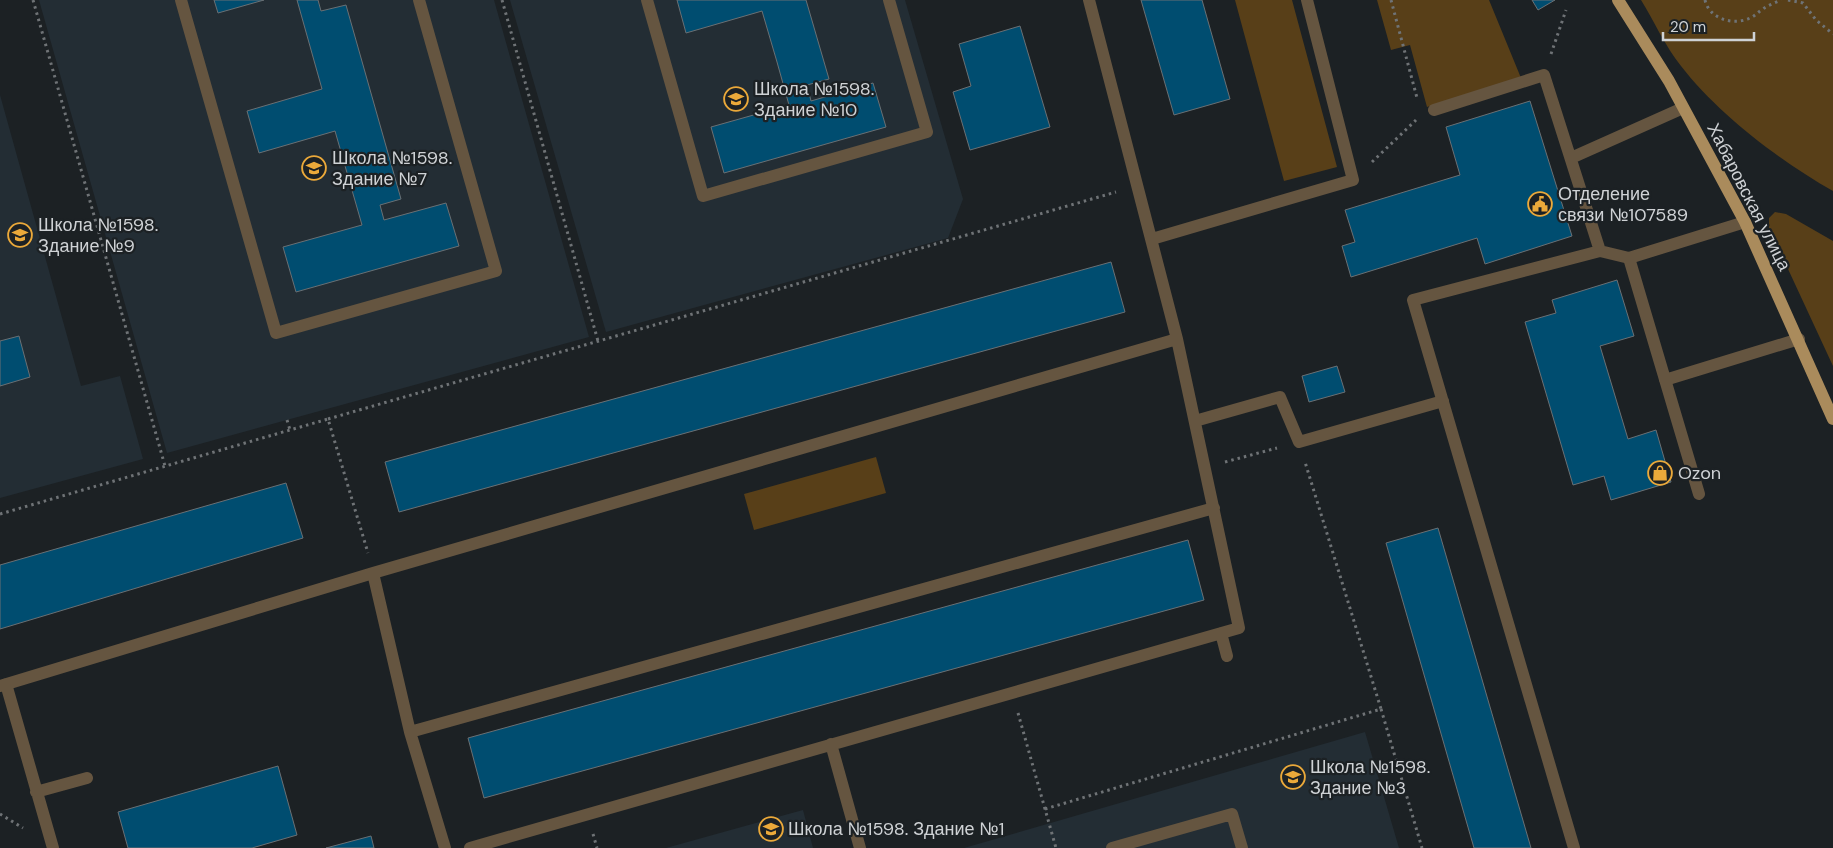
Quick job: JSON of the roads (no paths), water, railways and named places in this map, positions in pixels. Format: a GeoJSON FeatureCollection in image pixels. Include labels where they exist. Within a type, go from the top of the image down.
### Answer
{"type":"FeatureCollection","features":[{"type":"Feature","properties":{"kind":"main road","name":"Хабаровская улица"},"geometry":{"type":"LineString","coordinates":[[1618,0],[1669,82],[1745,222],[1833,418]]}},
{"type":"Feature","properties":{"kind":"lane"},"geometry":{"type":"LineString","coordinates":[[181,0],[276,334],[496,271],[420,0]]}},
{"type":"Feature","properties":{"kind":"lane"},"geometry":{"type":"LineString","coordinates":[[647,0],[703,196],[926,132],[889,0]]}},
{"type":"Feature","properties":{"kind":"lane"},"geometry":{"type":"LineString","coordinates":[[470,848],[1239,628],[1177,339],[1089,0]]}},
{"type":"Feature","properties":{"kind":"lane"},"geometry":{"type":"LineString","coordinates":[[1152,239],[1353,180],[1307,0]]}},
{"type":"Feature","properties":{"kind":"lane"},"geometry":{"type":"LineString","coordinates":[[1434,110],[1544,75],[1600,251]]}},
{"type":"Feature","properties":{"kind":"lane"},"geometry":{"type":"LineString","coordinates":[[1571,158],[1683,108]]}},
{"type":"Feature","properties":{"kind":"lane"},"geometry":{"type":"LineString","coordinates":[[1574,848],[1413,300],[1600,251],[1629,258],[1745,222]]}},
{"type":"Feature","properties":{"kind":"lane"},"geometry":{"type":"LineString","coordinates":[[1629,258],[1698,494]]}},
{"type":"Feature","properties":{"kind":"lane"},"geometry":{"type":"LineString","coordinates":[[52,848],[3,685],[374,573],[1177,339]]}},
{"type":"Feature","properties":{"kind":"lane"},"geometry":{"type":"LineString","coordinates":[[1665,380],[1798,339]]}},
{"type":"Feature","properties":{"kind":"lane"},"geometry":{"type":"LineString","coordinates":[[1195,421],[1280,397],[1299,442],[1442,401]]}},
{"type":"Feature","properties":{"kind":"lane"},"geometry":{"type":"LineString","coordinates":[[410,732],[1214,508]]}},
{"type":"Feature","properties":{"kind":"lane"},"geometry":{"type":"LineString","coordinates":[[374,573],[410,732],[446,848]]}},
{"type":"Feature","properties":{"kind":"lane"},"geometry":{"type":"LineString","coordinates":[[1221,633],[1227,656]]}},
{"type":"Feature","properties":{"kind":"lane"},"geometry":{"type":"LineString","coordinates":[[831,744],[860,848]]}},
{"type":"Feature","properties":{"kind":"lane"},"geometry":{"type":"LineString","coordinates":[[36,792],[87,778]]}},
{"type":"Feature","properties":{"kind":"lane"},"geometry":{"type":"LineString","coordinates":[[1112,848],[1232,814],[1242,848]]}},
{"type":"Feature","properties":{"kind":"place","name":"Школа №1598. Здание №10"},"geometry":{"type":"Point","coordinates":[736,99]}},
{"type":"Feature","properties":{"kind":"place","name":"Школа №1598. Здание №7"},"geometry":{"type":"Point","coordinates":[314,168]}},
{"type":"Feature","properties":{"kind":"place","name":"Отделение связи №107589"},"geometry":{"type":"Point","coordinates":[1540,204]}},
{"type":"Feature","properties":{"kind":"place","name":"Школа №1598. Здание №9"},"geometry":{"type":"Point","coordinates":[20,235]}},
{"type":"Feature","properties":{"kind":"place","name":"Ozon"},"geometry":{"type":"Point","coordinates":[1660,473]}},
{"type":"Feature","properties":{"kind":"place","name":"Школа №1598. Здание №3"},"geometry":{"type":"Point","coordinates":[1293,777]}},
{"type":"Feature","properties":{"kind":"place","name":"Школа №1598. Здание №1"},"geometry":{"type":"Point","coordinates":[771,829]}}]}
